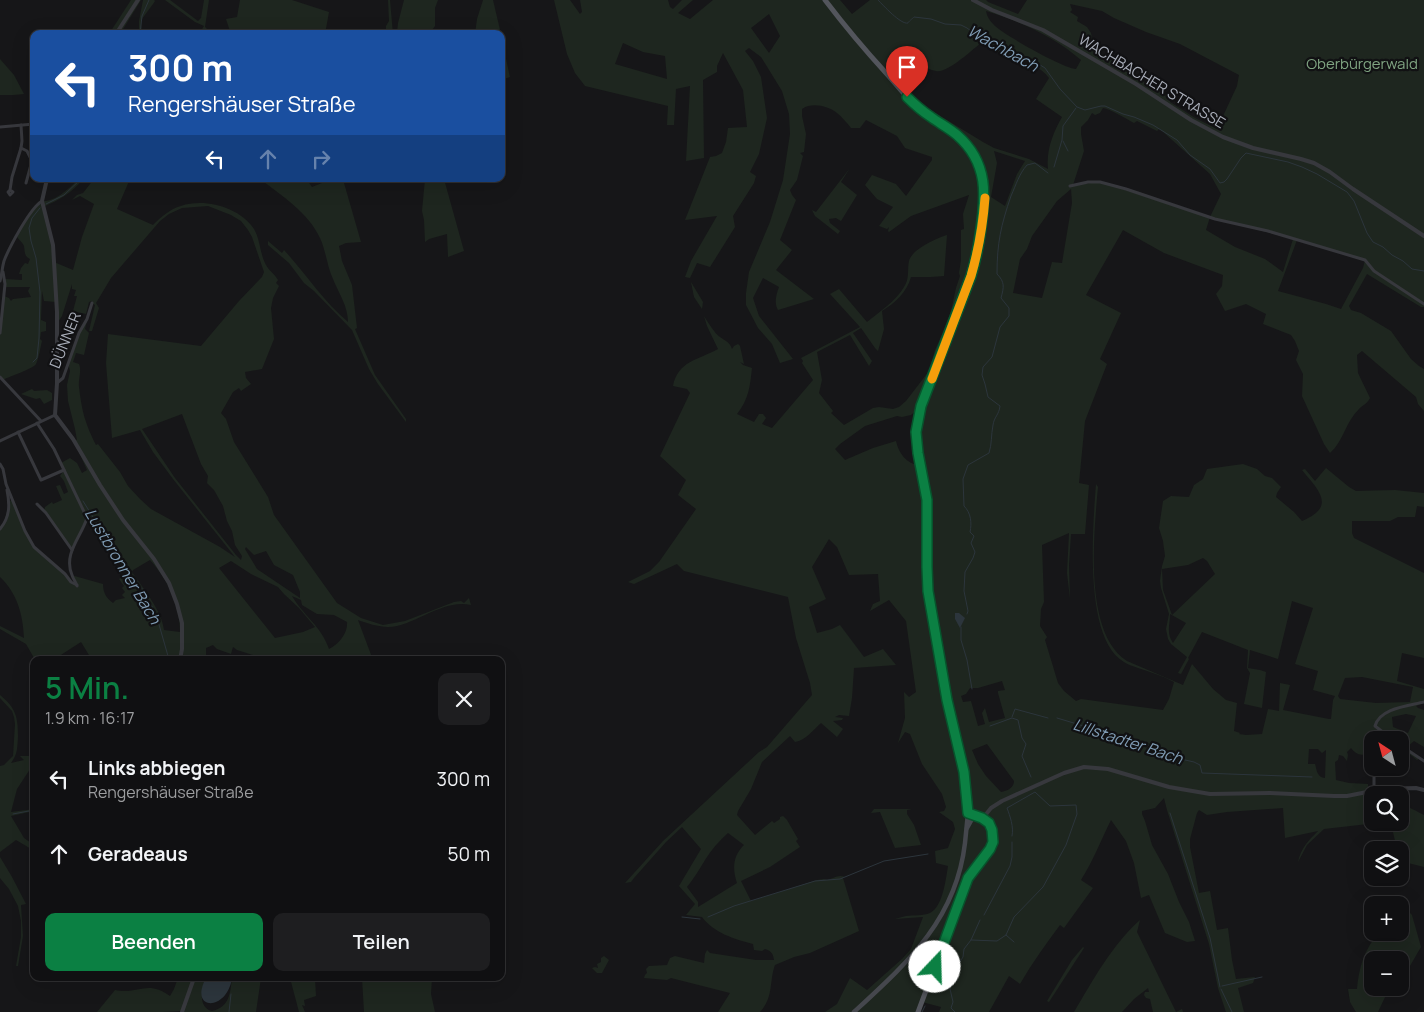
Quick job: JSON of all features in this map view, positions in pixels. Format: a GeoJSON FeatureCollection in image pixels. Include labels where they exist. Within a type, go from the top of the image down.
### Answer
{"type":"FeatureCollection","features":[{"type":"Feature","properties":{"kind":"main road"},"geometry":{"type":"LineString","coordinates":[[825,0],[838,19],[907,97],[920,110],[957,135],[969,147],[979,166],[983,180],[984,203],[975,264],[921,406],[916,432],[927,500],[928,591],[947,700],[964,772],[968,813],[965,844],[953,890],[927,938],[904,965],[854,1012]]}},
{"type":"Feature","properties":{"kind":"main road"},"geometry":{"type":"LineString","coordinates":[[918,1012],[968,878],[992,846],[992,830],[989,823],[980,817],[968,813]]}},
{"type":"Feature","properties":{"kind":"main road"},"geometry":{"type":"LineString","coordinates":[[966,832],[970,822],[980,817]]}},
{"type":"Feature","properties":{"kind":"street"},"geometry":{"type":"LineString","coordinates":[[119,30],[138,0]]}},
{"type":"Feature","properties":{"kind":"street","name":"WACHBACHER STRASSE"},"geometry":{"type":"LineString","coordinates":[[973,0],[992,10],[1043,30],[1217,134],[1253,148],[1314,163],[1424,236]]}},
{"type":"Feature","properties":{"kind":"street"},"geometry":{"type":"LineString","coordinates":[[0,127],[30,124]]}},
{"type":"Feature","properties":{"kind":"street"},"geometry":{"type":"LineString","coordinates":[[10,190],[21,148],[21,125]]}},
{"type":"Feature","properties":{"kind":"street"},"geometry":{"type":"LineString","coordinates":[[21,148],[27,151],[30,157]]}},
{"type":"Feature","properties":{"kind":"street"},"geometry":{"type":"LineString","coordinates":[[26,184],[30,169]]}},
{"type":"Feature","properties":{"kind":"street"},"geometry":{"type":"LineString","coordinates":[[46,182],[42,201],[54,245],[57,383],[55,415],[73,439],[100,485],[170,584],[178,604],[182,623],[181,656]]}},
{"type":"Feature","properties":{"kind":"street"},"geometry":{"type":"LineString","coordinates":[[1070,186],[1088,182],[1100,182],[1216,219],[1268,231],[1365,260],[1374,271],[1424,304]]}},
{"type":"Feature","properties":{"kind":"street"},"geometry":{"type":"LineString","coordinates":[[0,281],[5,260],[24,222],[42,201]]}},
{"type":"Feature","properties":{"kind":"street"},"geometry":{"type":"LineString","coordinates":[[0,333],[5,284],[3,272]]}},
{"type":"Feature","properties":{"kind":"street","name":"DÜNNER"},"geometry":{"type":"LineString","coordinates":[[57,383],[63,378],[92,303]]}},
{"type":"Feature","properties":{"kind":"street"},"geometry":{"type":"LineString","coordinates":[[0,378],[39,422],[87,518],[69,556],[69,565],[77,586],[34,547],[25,531],[6,484]]}},
{"type":"Feature","properties":{"kind":"street"},"geometry":{"type":"LineString","coordinates":[[0,441],[55,415]]}},
{"type":"Feature","properties":{"kind":"street"},"geometry":{"type":"LineString","coordinates":[[18,432],[41,480],[64,470]]}},
{"type":"Feature","properties":{"kind":"street"},"geometry":{"type":"LineString","coordinates":[[0,464],[4,469],[10,502],[9,513],[0,529]]}},
{"type":"Feature","properties":{"kind":"street"},"geometry":{"type":"LineString","coordinates":[[37,504],[72,550]]}},
{"type":"Feature","properties":{"kind":"street"},"geometry":{"type":"LineString","coordinates":[[1380,731],[1376,728],[1375,724],[1379,717],[1392,710],[1424,702]]}},
{"type":"Feature","properties":{"kind":"street"},"geometry":{"type":"LineString","coordinates":[[1409,751],[1424,761]]}},
{"type":"Feature","properties":{"kind":"street"},"geometry":{"type":"LineString","coordinates":[[980,817],[1002,801],[1064,773],[1084,767],[1108,769],[1170,787],[1210,794],[1328,796],[1364,792]]}},
{"type":"Feature","properties":{"kind":"street"},"geometry":{"type":"LineString","coordinates":[[1409,788],[1424,790]]}},
{"type":"Feature","properties":{"kind":"street"},"geometry":{"type":"LineString","coordinates":[[182,1012],[193,981]]}},
{"type":"Feature","properties":{"kind":"green space"},"geometry":{"type":"Polygon","coordinates":[[[131,0],[141,0],[122,30],[112,30],[131,0]]]}},
{"type":"Feature","properties":{"kind":"green space"},"geometry":{"type":"Polygon","coordinates":[[[143,0],[154,0],[141,21],[142,30],[139,30],[143,0]]]}},
{"type":"Feature","properties":{"kind":"green space"},"geometry":{"type":"Polygon","coordinates":[[[165,0],[170,0],[198,21],[201,18],[204,0],[209,0],[205,27],[208,30],[202,30],[204,26],[195,22],[165,0]]]}},
{"type":"Feature","properties":{"kind":"green space"},"geometry":{"type":"Polygon","coordinates":[[[240,0],[292,0],[329,12],[326,30],[230,30],[226,19],[237,17],[240,0]]]}},
{"type":"Feature","properties":{"kind":"green space"},"geometry":{"type":"Polygon","coordinates":[[[388,0],[390,0],[393,30],[386,30],[389,21],[388,0]]]}},
{"type":"Feature","properties":{"kind":"green space"},"geometry":{"type":"Polygon","coordinates":[[[404,0],[438,0],[435,8],[435,26],[432,30],[397,30],[404,0]]]}},
{"type":"Feature","properties":{"kind":"green space"},"geometry":{"type":"Polygon","coordinates":[[[483,0],[493,0],[500,30],[476,30],[483,0]]]}},
{"type":"Feature","properties":{"kind":"green space","name":"Oberbürgerwald"},"geometry":{"type":"Polygon","coordinates":[[[554,0],[570,0],[580,14],[582,12],[580,0],[668,0],[670,7],[673,9],[682,0],[693,0],[678,13],[690,19],[713,0],[840,0],[852,14],[870,0],[986,0],[1018,14],[1027,0],[1424,0],[1424,307],[1421,307],[1367,274],[1349,306],[1351,310],[1361,313],[1391,331],[1411,359],[1424,369],[1424,411],[1418,404],[1416,397],[1362,351],[1357,355],[1358,373],[1370,398],[1351,419],[1338,443],[1330,453],[1302,396],[1303,374],[1296,360],[1299,351],[1291,335],[1263,324],[1266,314],[1246,304],[1225,311],[1216,294],[1222,286],[1223,275],[1164,253],[1123,230],[1086,295],[1121,313],[1100,359],[1107,364],[1085,421],[1079,483],[1089,485],[1085,534],[1071,534],[1069,565],[1070,599],[1067,573],[1069,533],[1042,545],[1044,602],[1041,609],[1040,626],[1047,637],[1045,640],[1058,683],[1076,701],[1081,699],[1163,710],[1169,699],[1174,682],[1124,662],[1111,649],[1102,630],[1096,606],[1094,579],[1093,526],[1096,484],[1098,487],[1094,555],[1097,606],[1103,628],[1113,647],[1127,661],[1183,685],[1192,664],[1213,689],[1226,700],[1237,703],[1234,731],[1246,735],[1262,734],[1268,709],[1279,711],[1280,683],[1290,685],[1283,710],[1331,719],[1335,696],[1313,690],[1318,671],[1295,664],[1313,608],[1292,601],[1278,659],[1250,650],[1248,668],[1266,672],[1262,708],[1244,704],[1250,673],[1247,668],[1248,650],[1202,632],[1181,674],[1178,673],[1187,657],[1171,644],[1166,629],[1169,614],[1160,581],[1162,566],[1165,556],[1159,528],[1163,501],[1171,496],[1189,497],[1194,485],[1203,479],[1207,469],[1243,464],[1257,469],[1265,476],[1272,478],[1281,487],[1276,497],[1302,521],[1313,515],[1322,503],[1318,491],[1302,470],[1305,469],[1315,481],[1326,468],[1356,491],[1395,490],[1424,493],[1424,507],[1417,506],[1415,517],[1398,517],[1390,521],[1352,521],[1352,533],[1354,538],[1424,573],[1424,658],[1402,653],[1397,681],[1424,689],[1424,703],[1416,706],[1424,710],[1424,747],[1414,741],[1409,745],[1409,731],[1416,716],[1406,714],[1392,717],[1393,727],[1403,731],[1364,731],[1364,755],[1356,753],[1351,748],[1347,752],[1347,761],[1343,756],[1339,755],[1338,760],[1335,762],[1336,780],[1368,784],[1368,786],[1364,786],[1364,824],[1324,829],[1307,845],[1298,862],[1305,845],[1318,831],[1285,838],[1283,808],[1207,815],[1199,810],[1197,813],[1190,839],[1190,847],[1199,893],[1210,891],[1217,930],[1228,928],[1236,979],[1255,977],[1253,983],[1238,988],[1244,1012],[1226,1012],[1218,988],[1209,944],[1164,798],[1155,808],[1142,811],[1142,814],[1152,845],[1168,874],[1189,922],[1195,941],[1187,942],[1165,933],[1149,895],[1141,898],[1134,863],[1126,841],[1111,820],[1081,880],[1093,888],[1064,928],[1060,925],[1020,984],[1009,976],[989,1012],[939,1012],[941,1007],[922,1002],[918,1012],[825,1012],[837,1004],[850,978],[867,990],[911,949],[923,917],[895,919],[927,914],[938,905],[943,892],[948,866],[936,863],[935,851],[948,848],[955,829],[953,822],[939,812],[944,811],[946,807],[942,794],[922,764],[910,734],[905,732],[898,743],[905,718],[904,692],[909,697],[916,692],[906,621],[889,600],[870,611],[873,604],[880,601],[878,574],[849,575],[837,547],[829,539],[812,567],[826,599],[809,607],[817,633],[840,625],[864,657],[883,649],[896,665],[854,668],[849,716],[839,715],[835,717],[843,718],[842,720],[833,721],[843,729],[837,737],[821,723],[799,741],[795,742],[790,736],[762,762],[751,789],[737,815],[755,835],[772,821],[774,823],[783,816],[798,839],[796,841],[800,847],[770,867],[741,881],[751,901],[817,880],[827,880],[840,876],[845,877],[843,878],[859,931],[810,953],[775,965],[769,995],[760,1012],[718,1012],[730,993],[671,978],[667,980],[644,978],[647,973],[646,969],[649,966],[667,965],[670,958],[675,956],[704,963],[707,950],[710,953],[756,960],[774,960],[769,951],[765,949],[762,951],[754,950],[753,944],[718,931],[702,917],[686,915],[695,904],[679,886],[701,849],[682,827],[666,842],[631,882],[625,883],[663,841],[759,752],[767,747],[812,695],[796,638],[788,597],[684,571],[677,564],[634,584],[628,582],[650,571],[659,562],[696,509],[678,495],[686,480],[660,456],[690,393],[687,389],[673,386],[676,378],[684,366],[718,349],[704,316],[716,333],[732,349],[738,344],[740,346],[744,364],[740,362],[743,365],[752,368],[750,387],[737,414],[754,422],[759,414],[763,414],[766,418],[762,424],[772,428],[813,380],[802,363],[801,358],[860,327],[830,294],[839,289],[867,322],[901,292],[906,284],[909,261],[915,252],[931,241],[947,235],[944,276],[911,277],[907,288],[900,297],[882,311],[884,329],[878,351],[861,328],[853,333],[872,361],[869,366],[850,335],[817,352],[822,380],[819,393],[833,411],[831,413],[844,425],[873,408],[893,409],[899,407],[906,401],[929,371],[935,350],[951,311],[960,276],[961,230],[964,229],[963,214],[969,195],[911,216],[889,232],[889,227],[887,229],[879,226],[893,207],[877,199],[865,185],[872,175],[896,184],[906,196],[932,160],[932,157],[905,148],[897,136],[866,120],[860,128],[851,128],[839,115],[829,108],[815,105],[802,109],[806,134],[804,152],[800,153],[803,156],[797,180],[790,190],[796,200],[780,240],[792,250],[776,270],[814,299],[778,310],[776,299],[779,287],[763,278],[753,298],[759,316],[793,359],[780,363],[772,344],[758,328],[746,305],[749,272],[770,222],[783,180],[790,134],[789,114],[782,91],[761,57],[749,48],[745,51],[753,61],[761,77],[767,118],[759,154],[750,172],[756,176],[754,183],[733,216],[735,227],[710,267],[697,263],[690,278],[685,277],[691,261],[717,216],[685,220],[710,157],[722,153],[728,128],[747,127],[743,90],[723,53],[717,66],[717,72],[703,80],[704,158],[686,161],[690,86],[676,89],[674,125],[667,125],[668,106],[585,86],[575,73],[567,54],[554,0]],[[1070,4],[1072,10],[1070,12],[1078,17],[1077,21],[1087,27],[1091,33],[1094,47],[1117,63],[1117,66],[1170,98],[1170,102],[1195,118],[1217,129],[1237,86],[1239,75],[1180,44],[1146,32],[1102,11],[1070,4]],[[986,11],[994,25],[1009,36],[1059,63],[1076,69],[1081,60],[1060,44],[1024,25],[986,11]],[[769,14],[751,28],[769,53],[780,36],[769,14]],[[982,42],[960,60],[941,71],[924,67],[904,56],[892,72],[924,106],[994,148],[1029,159],[1048,169],[1048,155],[1051,142],[1062,117],[1036,99],[1049,78],[1044,72],[1031,64],[996,51],[982,42]],[[623,43],[615,64],[667,79],[665,56],[643,52],[623,43]],[[1103,108],[1100,113],[1095,115],[1092,113],[1081,127],[1084,151],[1073,185],[1100,182],[1210,217],[1221,194],[1210,174],[1162,131],[1159,129],[1157,131],[1137,121],[1134,123],[1103,108]],[[994,151],[997,163],[991,197],[1005,206],[1017,174],[1025,161],[994,151]],[[1071,189],[1057,201],[1032,236],[1027,249],[1020,259],[1013,293],[1042,298],[1052,262],[1062,263],[1072,203],[1071,189]],[[1210,217],[1206,230],[1235,247],[1265,259],[1283,272],[1293,239],[1210,217]],[[1297,240],[1278,291],[1341,309],[1363,268],[1365,260],[1297,240]],[[920,407],[911,415],[897,416],[865,426],[835,449],[845,460],[896,441],[904,457],[911,463],[920,466],[916,439],[920,407]],[[1203,558],[1188,565],[1162,569],[1163,590],[1172,615],[1215,574],[1203,558]],[[1170,614],[1169,632],[1173,643],[1186,623],[1170,614]],[[1362,677],[1345,678],[1338,696],[1340,699],[1376,703],[1410,702],[1413,687],[1362,677]],[[1002,681],[978,688],[970,688],[966,694],[961,696],[963,702],[971,701],[978,726],[985,724],[982,713],[985,708],[989,722],[1005,718],[998,693],[998,691],[1005,690],[1002,681]],[[948,701],[950,731],[961,754],[959,739],[948,701]],[[987,744],[972,750],[986,776],[1001,792],[1013,786],[1014,781],[987,744]],[[1309,749],[1308,764],[1315,764],[1319,775],[1325,778],[1326,750],[1322,753],[1318,749],[1309,749]],[[728,833],[707,856],[687,887],[698,902],[698,907],[737,883],[734,862],[744,845],[728,833]]]}},
{"type":"Feature","properties":{"kind":"green space"},"geometry":{"type":"Polygon","coordinates":[[[505,54],[510,77],[505,79],[505,54]]]}},
{"type":"Feature","properties":{"kind":"green space"},"geometry":{"type":"Polygon","coordinates":[[[0,59],[14,75],[24,94],[0,95],[0,59]]]}},
{"type":"Feature","properties":{"kind":"green space"},"geometry":{"type":"Polygon","coordinates":[[[850,168],[841,182],[857,195],[841,221],[836,218],[829,219],[830,223],[840,231],[838,234],[815,216],[812,210],[816,212],[850,168]]]}},
{"type":"Feature","properties":{"kind":"green space"},"geometry":{"type":"Polygon","coordinates":[[[76,182],[80,182],[65,196],[43,207],[53,239],[54,262],[73,270],[94,204],[80,196],[72,200],[77,195],[83,193],[92,182],[129,182],[117,209],[153,225],[173,209],[200,203],[221,206],[248,221],[256,233],[266,265],[278,280],[276,283],[279,286],[273,298],[271,308],[274,339],[262,369],[245,372],[246,378],[251,384],[241,391],[239,388],[233,392],[221,413],[226,419],[234,442],[268,497],[274,515],[337,603],[361,618],[383,625],[405,621],[454,602],[461,601],[464,603],[469,598],[471,605],[450,605],[408,622],[388,627],[377,626],[358,620],[372,656],[256,656],[233,647],[231,654],[217,649],[213,645],[206,648],[206,656],[90,656],[81,642],[59,656],[33,656],[26,644],[0,629],[0,626],[24,638],[18,604],[11,590],[0,577],[0,529],[12,498],[25,531],[34,547],[65,574],[71,582],[76,585],[71,575],[103,584],[105,595],[113,603],[116,600],[125,598],[122,595],[125,592],[122,588],[124,586],[119,579],[125,573],[108,543],[92,522],[87,517],[72,550],[44,511],[45,507],[52,502],[53,504],[62,500],[56,486],[60,485],[64,494],[68,492],[60,476],[64,470],[61,463],[70,458],[77,463],[82,473],[87,470],[73,439],[77,440],[68,401],[67,385],[70,371],[68,363],[79,333],[87,321],[85,329],[89,333],[84,355],[76,353],[73,362],[79,364],[80,367],[79,387],[83,411],[96,445],[98,444],[120,472],[128,486],[151,509],[235,557],[173,479],[153,452],[140,430],[112,438],[106,363],[108,334],[201,346],[262,277],[264,272],[252,237],[241,221],[208,206],[182,208],[169,214],[160,221],[111,278],[96,303],[99,308],[92,331],[89,331],[95,305],[92,301],[89,302],[86,314],[73,311],[77,296],[74,296],[76,290],[72,289],[72,284],[62,316],[56,325],[56,302],[44,301],[42,291],[41,320],[46,322],[46,331],[41,332],[40,339],[42,341],[36,364],[3,380],[0,377],[0,333],[4,296],[11,301],[13,299],[31,297],[28,291],[30,287],[5,287],[5,279],[22,280],[22,274],[19,274],[21,268],[25,263],[28,264],[30,259],[17,237],[24,222],[42,201],[57,197],[76,182]],[[182,414],[142,429],[175,478],[241,560],[242,556],[235,545],[223,506],[214,490],[207,483],[208,476],[201,464],[182,414]],[[246,547],[245,549],[257,569],[300,598],[300,592],[293,575],[274,565],[266,551],[254,555],[246,547]],[[150,560],[132,572],[160,615],[164,630],[180,632],[178,612],[172,593],[150,560]],[[231,561],[219,568],[275,638],[303,632],[315,627],[278,587],[251,574],[231,561]],[[292,596],[322,634],[329,649],[342,638],[347,622],[334,615],[317,614],[302,605],[301,600],[292,596]]]}},
{"type":"Feature","properties":{"kind":"green space"},"geometry":{"type":"Polygon","coordinates":[[[264,182],[308,182],[312,187],[322,183],[348,182],[344,183],[361,242],[346,243],[339,246],[342,261],[352,285],[357,328],[355,329],[375,375],[406,419],[406,422],[369,369],[352,330],[304,283],[289,263],[268,245],[268,241],[282,253],[284,250],[348,322],[345,305],[331,274],[320,238],[309,220],[294,205],[264,182]]]}},
{"type":"Feature","properties":{"kind":"green space"},"geometry":{"type":"Polygon","coordinates":[[[425,182],[445,182],[464,251],[448,257],[447,234],[425,242],[422,211],[425,182]]]}},
{"type":"Feature","properties":{"kind":"green space"},"geometry":{"type":"Polygon","coordinates":[[[691,282],[703,302],[702,309],[694,297],[691,282]]]}},
{"type":"Feature","properties":{"kind":"green space"},"geometry":{"type":"Polygon","coordinates":[[[32,389],[34,391],[47,390],[52,393],[52,400],[44,404],[40,398],[36,399],[21,394],[32,389]]]}},
{"type":"Feature","properties":{"kind":"green space"},"geometry":{"type":"Polygon","coordinates":[[[0,695],[10,704],[15,713],[17,724],[17,751],[11,763],[24,760],[20,756],[30,756],[30,769],[17,789],[11,812],[30,810],[30,812],[11,816],[24,838],[30,842],[30,848],[16,840],[0,852],[0,766],[4,765],[13,756],[15,724],[12,711],[0,698],[0,695]]]}},
{"type":"Feature","properties":{"kind":"green space"},"geometry":{"type":"Polygon","coordinates":[[[1409,750],[1420,758],[1417,760],[1409,754],[1409,750]]]}},
{"type":"Feature","properties":{"kind":"green space"},"geometry":{"type":"Polygon","coordinates":[[[1409,808],[1424,815],[1424,867],[1409,863],[1409,841],[1395,841],[1393,831],[1409,831],[1409,808]]]}},
{"type":"Feature","properties":{"kind":"green space"},"geometry":{"type":"Polygon","coordinates":[[[874,809],[912,809],[907,810],[907,814],[914,825],[921,845],[895,848],[880,812],[871,813],[874,809]]]}},
{"type":"Feature","properties":{"kind":"green space"},"geometry":{"type":"Polygon","coordinates":[[[0,857],[26,904],[21,905],[23,936],[18,966],[16,966],[21,937],[21,921],[18,906],[9,889],[0,878],[0,857]]]}},
{"type":"Feature","properties":{"kind":"green space"},"geometry":{"type":"Polygon","coordinates":[[[1409,912],[1412,915],[1421,947],[1409,968],[1409,951],[1367,951],[1372,941],[1409,941],[1409,912]]]}},
{"type":"Feature","properties":{"kind":"green space"},"geometry":{"type":"Polygon","coordinates":[[[1140,920],[1137,932],[1176,1012],[1153,1012],[1150,999],[1144,995],[1145,992],[1149,992],[1148,988],[1122,1012],[1074,1012],[1112,952],[1140,920]]]}},
{"type":"Feature","properties":{"kind":"green space"},"geometry":{"type":"Polygon","coordinates":[[[1083,947],[1049,1002],[1047,1001],[1072,960],[1083,947]]]}},
{"type":"Feature","properties":{"kind":"green space"},"geometry":{"type":"Polygon","coordinates":[[[604,956],[609,960],[602,973],[597,973],[592,968],[598,968],[597,964],[601,962],[601,958],[604,956]]]}},
{"type":"Feature","properties":{"kind":"green space"},"geometry":{"type":"Polygon","coordinates":[[[1364,958],[1364,996],[1386,996],[1378,1012],[1356,1012],[1350,1002],[1348,989],[1357,989],[1364,958]]]}},
{"type":"Feature","properties":{"kind":"green space"},"geometry":{"type":"Polygon","coordinates":[[[177,981],[205,981],[202,992],[203,1002],[204,1006],[212,1011],[226,1003],[230,994],[232,981],[261,981],[256,1012],[97,1012],[115,990],[130,991],[149,988],[162,991],[170,996],[177,981]]]}},
{"type":"Feature","properties":{"kind":"green space"},"geometry":{"type":"Polygon","coordinates":[[[291,981],[315,981],[316,996],[304,1000],[305,1006],[302,1005],[305,1012],[299,1012],[291,981]]]}},
{"type":"Feature","properties":{"kind":"green space"},"geometry":{"type":"Polygon","coordinates":[[[362,981],[432,981],[431,994],[435,1012],[364,1012],[362,981]]]}},
{"type":"Feature","properties":{"kind":"shaded area"},"geometry":{"type":"Polygon","coordinates":[[[955,613],[959,613],[965,618],[960,628],[955,619],[955,613]]]}},
{"type":"Feature","properties":{"kind":"shaded area"},"geometry":{"type":"Polygon","coordinates":[[[205,981],[231,981],[229,989],[217,1002],[210,1003],[205,1001],[202,997],[205,981]]]}},
{"type":"Feature","properties":{"kind":"waterway"},"geometry":{"type":"LineString","coordinates":[[140,30],[142,16],[149,0]]}},
{"type":"Feature","properties":{"kind":"waterway","name":"Wachbach"},"geometry":{"type":"LineString","coordinates":[[878,0],[892,14],[905,23],[908,23],[914,17],[931,19],[945,24],[961,25],[1006,54],[1037,63],[1045,68],[1060,89],[1077,107],[1085,110],[1105,106],[1153,125],[1177,140],[1190,155],[1210,169],[1220,183],[1227,179],[1246,153],[1288,162],[1317,174],[1347,192],[1354,201],[1367,233],[1373,242],[1383,247],[1412,269],[1424,271]]}},
{"type":"Feature","properties":{"kind":"waterway"},"geometry":{"type":"LineString","coordinates":[[1054,167],[1062,140],[1063,126],[1076,108]]}},
{"type":"Feature","properties":{"kind":"waterway"},"geometry":{"type":"LineString","coordinates":[[1063,141],[1068,151]]}},
{"type":"Feature","properties":{"kind":"waterway"},"geometry":{"type":"LineString","coordinates":[[967,614],[964,591],[965,572],[975,552],[971,543],[974,536],[970,532],[970,518],[964,506],[963,479],[968,465],[989,453],[991,446],[992,429],[1000,406],[988,397],[982,375],[983,367],[992,357],[1000,327],[1009,316],[1009,308],[1001,298],[1003,282],[997,274],[1000,234],[1011,196],[1024,168],[1035,163],[1048,173]]}},
{"type":"Feature","properties":{"kind":"waterway"},"geometry":{"type":"LineString","coordinates":[[46,204],[64,195],[78,182]]}},
{"type":"Feature","properties":{"kind":"waterway"},"geometry":{"type":"LineString","coordinates":[[33,362],[37,358],[40,292],[36,258],[29,228],[32,218],[40,208]]}},
{"type":"Feature","properties":{"kind":"waterway","name":"Lustbronner Bach"},"geometry":{"type":"LineString","coordinates":[[83,501],[119,559],[143,590],[156,614],[168,656]]}},
{"type":"Feature","properties":{"kind":"waterway"},"geometry":{"type":"LineString","coordinates":[[961,627],[961,640],[972,689]]}},
{"type":"Feature","properties":{"kind":"waterway"},"geometry":{"type":"LineString","coordinates":[[1012,717],[1015,709],[1048,718]]}},
{"type":"Feature","properties":{"kind":"waterway"},"geometry":{"type":"LineString","coordinates":[[990,726],[1012,718],[1018,720],[1022,738],[1026,744],[1022,756],[1031,777]]}},
{"type":"Feature","properties":{"kind":"waterway","name":"Lillstadter Bach"},"geometry":{"type":"LineString","coordinates":[[1057,718],[1157,748],[1172,757],[1194,762],[1200,765],[1202,773],[1312,777]]}},
{"type":"Feature","properties":{"kind":"waterway"},"geometry":{"type":"LineString","coordinates":[[971,940],[997,941],[1006,935],[1014,917],[1043,887],[1066,845],[1077,814],[1076,805],[1050,806],[1035,792],[1007,808],[1012,825],[1012,836]]}},
{"type":"Feature","properties":{"kind":"waterway"},"geometry":{"type":"LineString","coordinates":[[13,814],[30,811]]}},
{"type":"Feature","properties":{"kind":"waterway"},"geometry":{"type":"LineString","coordinates":[[1170,813],[1210,938],[1220,987]]}},
{"type":"Feature","properties":{"kind":"waterway"},"geometry":{"type":"LineString","coordinates":[[984,915],[1010,866],[1012,842]]}},
{"type":"Feature","properties":{"kind":"waterway"},"geometry":{"type":"LineString","coordinates":[[708,917],[734,906],[815,881],[840,879],[884,861],[928,854]]}},
{"type":"Feature","properties":{"kind":"waterway"},"geometry":{"type":"LineString","coordinates":[[682,917],[700,919]]}},
{"type":"Feature","properties":{"kind":"waterway"},"geometry":{"type":"LineString","coordinates":[[955,1012],[951,1008],[953,1002],[948,980],[963,957],[964,949],[971,940],[980,920]]}},
{"type":"Feature","properties":{"kind":"waterway"},"geometry":{"type":"LineString","coordinates":[[1006,935],[1014,942]]}},
{"type":"Feature","properties":{"kind":"waterway"},"geometry":{"type":"LineString","coordinates":[[1222,986],[1262,977]]}},
{"type":"Feature","properties":{"kind":"waterway"},"geometry":{"type":"LineString","coordinates":[[1221,989],[1232,1012]]}},
{"type":"Feature","properties":{"kind":"waterway","name":"Lustbronner Bach"},"geometry":{"type":"LineString","coordinates":[[229,1012],[231,994]]}},
{"type":"Feature","properties":{"kind":"waterway"},"geometry":{"type":"LineString","coordinates":[[922,1012],[925,1006]]}},
{"type":"Feature","properties":{"kind":"slow traffic"},"geometry":{"type":"LineString","coordinates":[[932,379],[975,264],[985,198]]}},
{"type":"Feature","properties":{"kind":"route"},"geometry":{"type":"LineString","coordinates":[[907,97],[920,110],[957,135],[969,147],[981,172],[985,193],[975,264],[921,406],[916,432],[927,500],[928,591],[947,700],[964,772],[968,813],[986,820],[991,827],[993,835],[990,849],[968,878],[935,967]]}}]}
